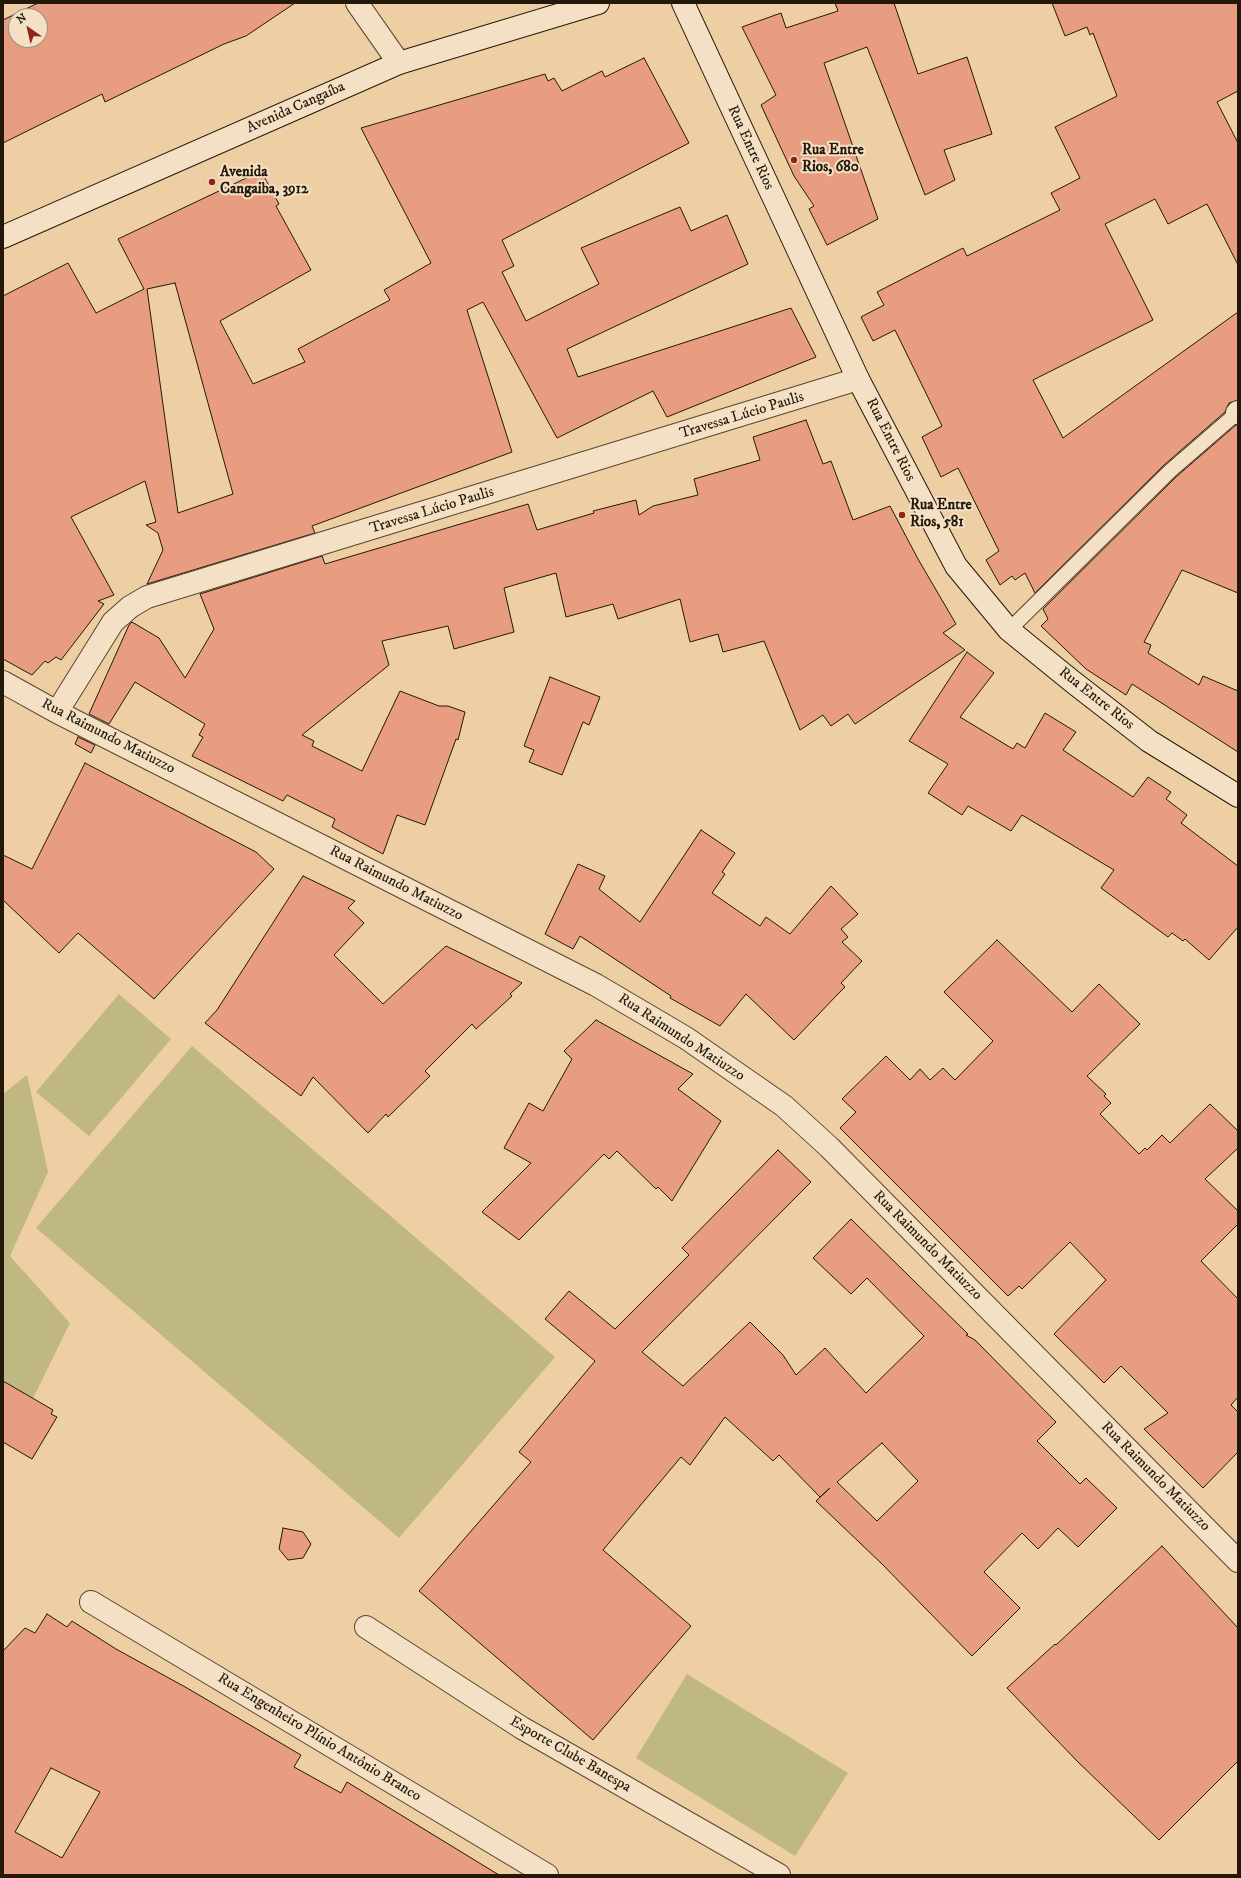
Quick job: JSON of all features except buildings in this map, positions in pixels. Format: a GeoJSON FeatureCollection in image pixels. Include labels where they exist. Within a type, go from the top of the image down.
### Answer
{"type":"FeatureCollection","features":[{"type":"Feature","properties":{"kind":"street"},"geometry":{"type":"LineString","coordinates":[[357,3],[399,63]]}},
{"type":"Feature","properties":{"kind":"street","name":"Avenida Cangaíba"},"geometry":{"type":"LineString","coordinates":[[3,237],[399,63],[598,3]]}},
{"type":"Feature","properties":{"kind":"street","name":"Rua Entre Rios"},"geometry":{"type":"LineString","coordinates":[[683,3],[858,379],[956,566],[1009,630],[1149,741],[1238,796]]}},
{"type":"Feature","properties":{"kind":"street","name":"Travessa Lúcio Paulis"},"geometry":{"type":"LineString","coordinates":[[57,712],[113,622],[130,607],[147,597],[858,379]]}},
{"type":"Feature","properties":{"kind":"street","name":"Rua Raimundo Matiuzzo"},"geometry":{"type":"LineString","coordinates":[[3,682],[57,712],[596,985],[686,1038],[784,1106],[829,1147],[1238,1561]]}},
{"type":"Feature","properties":{"kind":"street","name":"Rua Engenheiro Plínio Antônio Branco"},"geometry":{"type":"LineString","coordinates":[[91,1602],[547,1875]]}},
{"type":"Feature","properties":{"kind":"street","name":"Esporte Clube Banespa"},"geometry":{"type":"LineString","coordinates":[[366,1627],[522,1728],[779,1875]]}},
{"type":"Feature","properties":{"kind":"lane"},"geometry":{"type":"LineString","coordinates":[[1009,630],[1170,471],[1238,412]]}},
{"type":"Feature","properties":{"kind":"shaded area"},"geometry":{"type":"Polygon","coordinates":[[[119,994],[171,1039],[89,1136],[36,1092],[119,994]]]}},
{"type":"Feature","properties":{"kind":"shaded area"},"geometry":{"type":"Polygon","coordinates":[[[192,1046],[555,1357],[399,1538],[36,1228],[192,1046]]]}},
{"type":"Feature","properties":{"kind":"shaded area"},"geometry":{"type":"Polygon","coordinates":[[[27,1075],[48,1172],[10,1256],[70,1323],[18,1429],[3,1420],[3,1094],[27,1075]]]}},
{"type":"Feature","properties":{"kind":"shaded area"},"geometry":{"type":"Polygon","coordinates":[[[687,1674],[848,1773],[795,1856],[636,1758],[687,1674]]]}},
{"type":"Feature","properties":{"kind":"place","name":"Rua Entre Rios, 680"},"geometry":{"type":"Point","coordinates":[794,160]}},
{"type":"Feature","properties":{"kind":"place","name":"Avenida Cangaiba, 3912"},"geometry":{"type":"Point","coordinates":[212,182]}},
{"type":"Feature","properties":{"kind":"place","name":"Rua Entre Rios, 581"},"geometry":{"type":"Point","coordinates":[902,515]}}]}
